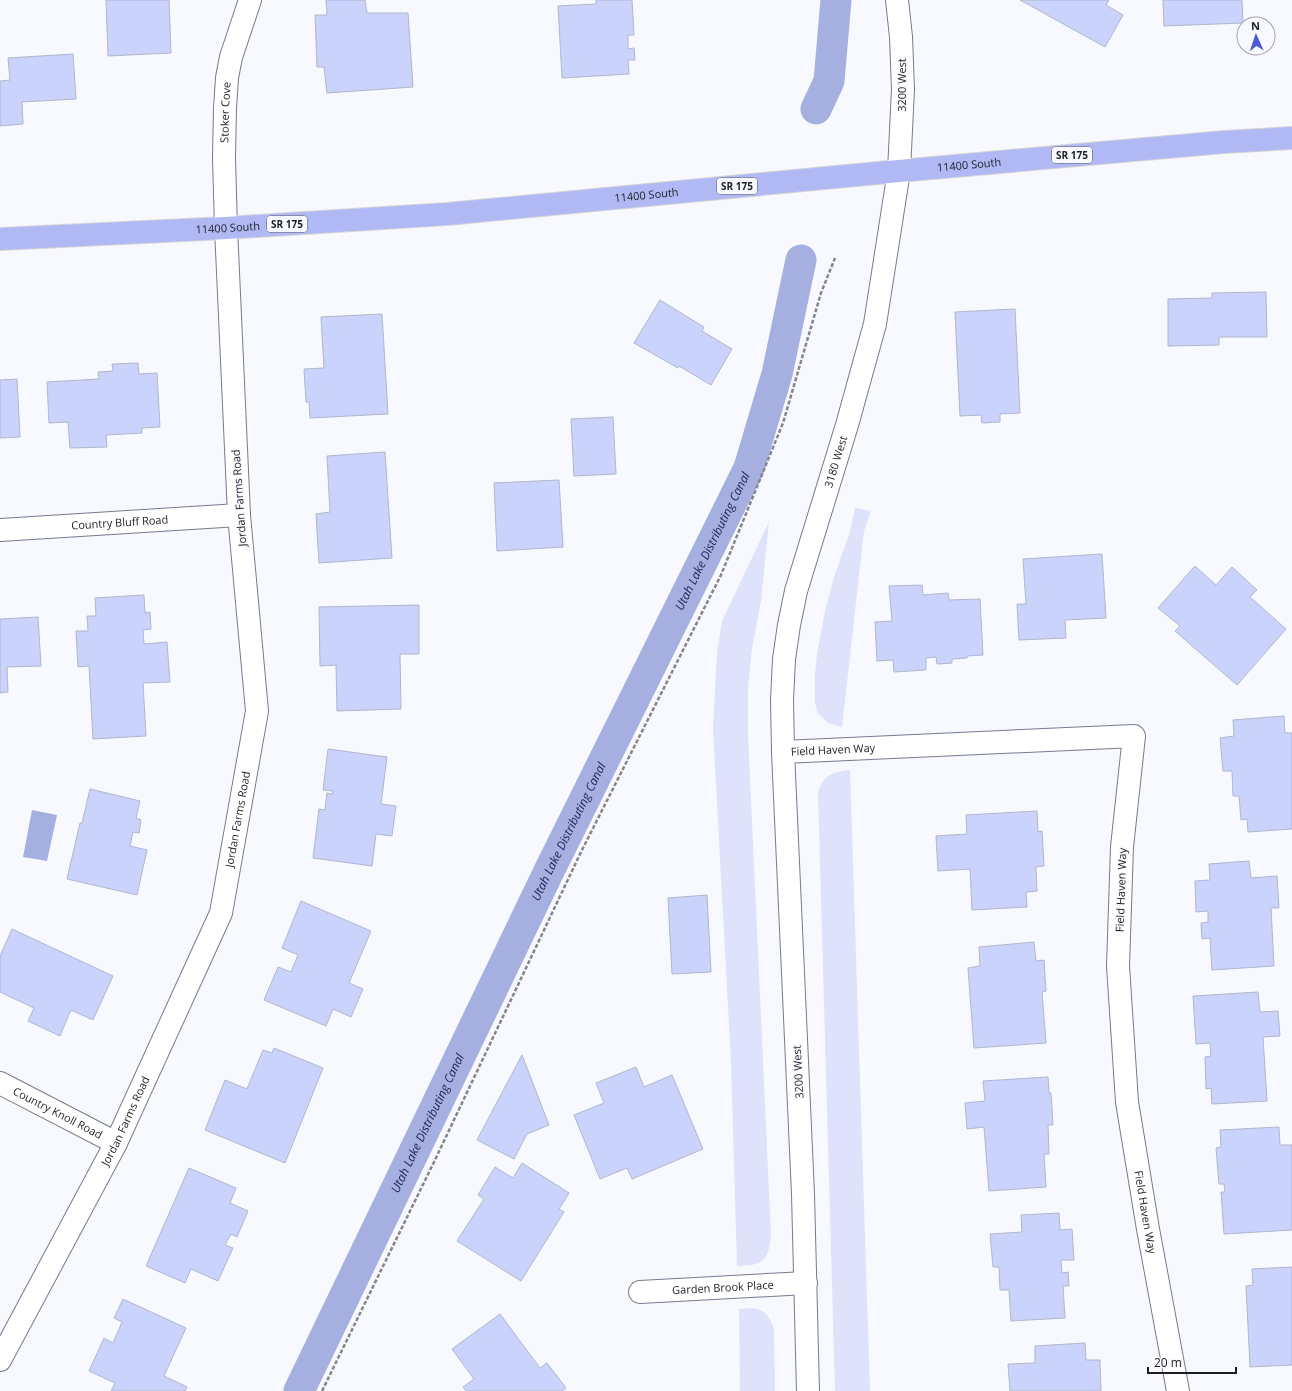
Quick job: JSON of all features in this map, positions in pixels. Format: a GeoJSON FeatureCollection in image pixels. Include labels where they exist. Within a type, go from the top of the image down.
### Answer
{"type":"FeatureCollection","features":[{"type":"Feature","properties":{"kind":"main road","name":"11400 South"},"geometry":{"type":"LineString","coordinates":[[0,239],[226,228],[447,214],[899,171],[1224,142],[1292,138]]}},
{"type":"Feature","properties":{"kind":"street","name":"Stoker Cove"},"geometry":{"type":"LineString","coordinates":[[226,228],[224,151],[227,78],[231,57],[250,0]]}},
{"type":"Feature","properties":{"kind":"street","name":"3200 West"},"geometry":{"type":"LineString","coordinates":[[897,0],[901,37],[903,89],[899,171]]}},
{"type":"Feature","properties":{"kind":"street","name":"3180 West"},"geometry":{"type":"LineString","coordinates":[[783,752],[782,700],[784,659],[789,624],[796,591],[847,425],[875,324],[899,171]]}},
{"type":"Feature","properties":{"kind":"street","name":"Jordan Farms Road"},"geometry":{"type":"LineString","coordinates":[[0,1360],[116,1143],[221,913],[258,711],[239,515],[226,228]]}},
{"type":"Feature","properties":{"kind":"street","name":"Country Bluff Road"},"geometry":{"type":"LineString","coordinates":[[0,530],[239,515]]}},
{"type":"Feature","properties":{"kind":"street","name":"Field Haven Way"},"geometry":{"type":"LineString","coordinates":[[783,752],[1134,736],[1122,847],[1118,966],[1127,1102],[1148,1229],[1178,1391]]}},
{"type":"Feature","properties":{"kind":"street","name":"3200 West"},"geometry":{"type":"LineString","coordinates":[[783,752],[803,1186],[808,1391]]}},
{"type":"Feature","properties":{"kind":"street","name":"Country Knoll Road"},"geometry":{"type":"LineString","coordinates":[[0,1083],[116,1143]]}},
{"type":"Feature","properties":{"kind":"street","name":"Garden Brook Place"},"geometry":{"type":"LineString","coordinates":[[640,1292],[806,1283]]}},
{"type":"Feature","properties":{"kind":"path"},"geometry":{"type":"LineString","coordinates":[[322,1391],[434,1162],[580,852],[721,575],[783,423],[821,293],[835,258]]}},
{"type":"Feature","properties":{"kind":"shaded area"},"geometry":{"type":"Polygon","coordinates":[[[855,508],[871,511],[864,531],[842,727],[828,723],[817,712],[815,702],[815,675],[817,654],[825,611],[835,574],[850,532],[855,508]]]}},
{"type":"Feature","properties":{"kind":"shaded area"},"geometry":{"type":"Polygon","coordinates":[[[769,522],[761,601],[752,649],[748,687],[748,735],[771,1234],[768,1250],[763,1260],[753,1265],[737,1266],[731,1062],[713,729],[717,652],[722,621],[769,522]]]}},
{"type":"Feature","properties":{"kind":"shaded area"},"geometry":{"type":"Polygon","coordinates":[[[850,770],[870,1391],[835,1391],[818,793],[822,782],[833,773],[850,770]]]}},
{"type":"Feature","properties":{"kind":"shaded area"},"geometry":{"type":"Polygon","coordinates":[[[751,1308],[760,1310],[766,1314],[773,1325],[775,1391],[740,1391],[739,1309],[751,1308]]]}},
{"type":"Feature","properties":{"kind":"water"},"geometry":{"type":"Polygon","coordinates":[[[32,810],[57,815],[47,861],[23,857],[32,810]]]}},
{"type":"Feature","properties":{"kind":"building"},"geometry":{"type":"Polygon","coordinates":[[[106,0],[169,0],[171,53],[108,56],[106,0]]]}},
{"type":"Feature","properties":{"kind":"building"},"geometry":{"type":"Polygon","coordinates":[[[326,0],[365,0],[367,13],[408,13],[413,87],[327,93],[324,67],[317,67],[315,15],[327,15],[326,0]]]}},
{"type":"Feature","properties":{"kind":"building"},"geometry":{"type":"Polygon","coordinates":[[[596,0],[632,0],[634,35],[628,35],[628,49],[634,48],[635,60],[628,60],[629,74],[562,78],[558,6],[596,4],[596,0]]]}},
{"type":"Feature","properties":{"kind":"building"},"geometry":{"type":"Polygon","coordinates":[[[1020,0],[1109,0],[1106,5],[1123,15],[1105,47],[1020,0]]]}},
{"type":"Feature","properties":{"kind":"building"},"geometry":{"type":"Polygon","coordinates":[[[1163,0],[1242,0],[1243,16],[1236,16],[1236,23],[1164,26],[1163,0]]]}},
{"type":"Feature","properties":{"kind":"building"},"geometry":{"type":"Polygon","coordinates":[[[73,54],[76,99],[22,102],[23,124],[0,126],[0,81],[10,80],[8,58],[73,54]]]}},
{"type":"Feature","properties":{"kind":"building"},"geometry":{"type":"Polygon","coordinates":[[[1266,292],[1267,337],[1219,337],[1219,345],[1168,346],[1168,299],[1212,298],[1212,293],[1266,292]]]}},
{"type":"Feature","properties":{"kind":"building"},"geometry":{"type":"Polygon","coordinates":[[[660,300],[704,327],[702,331],[732,349],[711,385],[679,366],[678,368],[634,343],[660,300]]]}},
{"type":"Feature","properties":{"kind":"building"},"geometry":{"type":"Polygon","coordinates":[[[1015,309],[1020,413],[1000,414],[1000,422],[982,423],[981,415],[960,416],[955,312],[1015,309]]]}},
{"type":"Feature","properties":{"kind":"building"},"geometry":{"type":"Polygon","coordinates":[[[382,314],[388,414],[310,418],[309,402],[306,402],[304,369],[324,368],[321,317],[382,314]]]}},
{"type":"Feature","properties":{"kind":"building"},"geometry":{"type":"Polygon","coordinates":[[[138,363],[139,374],[157,373],[160,427],[142,428],[142,433],[106,435],[107,447],[70,448],[68,422],[49,423],[47,382],[99,379],[98,372],[113,371],[112,364],[138,363]]]}},
{"type":"Feature","properties":{"kind":"building"},"geometry":{"type":"Polygon","coordinates":[[[17,379],[20,437],[0,438],[0,380],[17,379]]]}},
{"type":"Feature","properties":{"kind":"building"},"geometry":{"type":"Polygon","coordinates":[[[613,417],[616,474],[574,476],[571,419],[613,417]]]}},
{"type":"Feature","properties":{"kind":"building"},"geometry":{"type":"Polygon","coordinates":[[[385,452],[392,558],[319,563],[316,514],[330,512],[327,456],[385,452]]]}},
{"type":"Feature","properties":{"kind":"building"},"geometry":{"type":"Polygon","coordinates":[[[559,480],[563,547],[497,551],[494,483],[559,480]]]}},
{"type":"Feature","properties":{"kind":"building"},"geometry":{"type":"Polygon","coordinates":[[[1102,554],[1106,618],[1065,620],[1066,638],[1019,640],[1017,604],[1026,604],[1023,559],[1102,554]]]}},
{"type":"Feature","properties":{"kind":"building"},"geometry":{"type":"Polygon","coordinates":[[[1195,566],[1216,585],[1232,567],[1257,590],[1250,597],[1286,629],[1237,685],[1175,631],[1180,626],[1158,608],[1195,566]]]}},
{"type":"Feature","properties":{"kind":"building"},"geometry":{"type":"Polygon","coordinates":[[[922,585],[923,595],[948,593],[949,600],[980,599],[983,655],[967,656],[967,658],[952,659],[952,663],[937,664],[936,657],[926,658],[926,670],[894,672],[893,660],[877,661],[875,622],[892,621],[889,586],[922,585]]]}},
{"type":"Feature","properties":{"kind":"building"},"geometry":{"type":"Polygon","coordinates":[[[144,595],[145,613],[150,612],[151,629],[143,630],[144,644],[167,642],[170,682],[143,683],[146,736],[93,739],[89,666],[78,667],[76,631],[88,631],[87,616],[96,616],[95,598],[144,595]]]}},
{"type":"Feature","properties":{"kind":"building"},"geometry":{"type":"Polygon","coordinates":[[[419,605],[419,654],[400,654],[401,709],[337,711],[336,665],[320,666],[319,607],[419,605]]]}},
{"type":"Feature","properties":{"kind":"building"},"geometry":{"type":"Polygon","coordinates":[[[38,617],[41,666],[7,667],[8,692],[0,693],[0,619],[38,617]]]}},
{"type":"Feature","properties":{"kind":"building"},"geometry":{"type":"Polygon","coordinates":[[[1284,716],[1285,733],[1292,733],[1292,829],[1248,832],[1247,819],[1241,820],[1239,796],[1233,796],[1232,771],[1223,771],[1220,738],[1234,736],[1233,720],[1284,716]]]}},
{"type":"Feature","properties":{"kind":"building"},"geometry":{"type":"Polygon","coordinates":[[[328,749],[387,757],[381,804],[396,806],[392,836],[376,834],[372,866],[313,858],[319,809],[325,810],[327,793],[332,794],[333,791],[323,790],[328,749]]]}},
{"type":"Feature","properties":{"kind":"building"},"geometry":{"type":"Polygon","coordinates":[[[90,789],[140,801],[136,818],[141,820],[139,833],[133,832],[130,846],[147,850],[137,895],[67,879],[80,823],[82,823],[90,789]]]}},
{"type":"Feature","properties":{"kind":"building"},"geometry":{"type":"Polygon","coordinates":[[[1037,811],[1038,832],[1042,831],[1044,866],[1036,867],[1037,891],[1026,892],[1027,907],[972,910],[970,869],[938,871],[936,836],[967,834],[966,815],[1037,811]]]}},
{"type":"Feature","properties":{"kind":"building"},"geometry":{"type":"Polygon","coordinates":[[[1249,861],[1251,878],[1277,876],[1279,908],[1271,908],[1274,966],[1212,970],[1210,938],[1202,939],[1201,923],[1208,922],[1208,911],[1196,912],[1195,881],[1210,880],[1209,864],[1249,861]]]}},
{"type":"Feature","properties":{"kind":"building"},"geometry":{"type":"Polygon","coordinates":[[[707,895],[711,972],[672,974],[668,898],[707,895]]]}},
{"type":"Feature","properties":{"kind":"building"},"geometry":{"type":"Polygon","coordinates":[[[301,901],[371,931],[349,983],[363,989],[351,1017],[333,1009],[326,1026],[264,1000],[278,967],[291,972],[298,955],[282,948],[301,901]]]}},
{"type":"Feature","properties":{"kind":"building"},"geometry":{"type":"Polygon","coordinates":[[[12,929],[113,976],[93,1020],[71,1010],[60,1036],[28,1021],[34,1008],[0,992],[0,956],[12,929]]]}},
{"type":"Feature","properties":{"kind":"building"},"geometry":{"type":"Polygon","coordinates":[[[1034,942],[1036,961],[1044,960],[1046,991],[1042,992],[1046,1043],[974,1048],[968,968],[980,966],[979,947],[1034,942]]]}},
{"type":"Feature","properties":{"kind":"building"},"geometry":{"type":"Polygon","coordinates":[[[1258,992],[1260,1012],[1278,1011],[1280,1036],[1263,1037],[1267,1101],[1212,1104],[1211,1088],[1206,1089],[1205,1057],[1211,1056],[1210,1043],[1196,1044],[1193,996],[1258,992]]]}},
{"type":"Feature","properties":{"kind":"building"},"geometry":{"type":"Polygon","coordinates":[[[274,1048],[323,1068],[285,1163],[205,1130],[225,1080],[247,1089],[263,1050],[272,1053],[274,1048]]]}},
{"type":"Feature","properties":{"kind":"building"},"geometry":{"type":"Polygon","coordinates":[[[522,1055],[549,1125],[527,1134],[514,1159],[477,1140],[522,1055]]]}},
{"type":"Feature","properties":{"kind":"building"},"geometry":{"type":"Polygon","coordinates":[[[636,1067],[644,1087],[672,1075],[703,1149],[632,1179],[627,1168],[600,1179],[574,1115],[604,1103],[596,1083],[636,1067]]]}},
{"type":"Feature","properties":{"kind":"building"},"geometry":{"type":"Polygon","coordinates":[[[1048,1077],[1049,1093],[1051,1093],[1053,1125],[1048,1125],[1049,1154],[1044,1154],[1046,1187],[989,1191],[984,1127],[967,1129],[965,1103],[985,1101],[983,1081],[1048,1077]]]}},
{"type":"Feature","properties":{"kind":"building"},"geometry":{"type":"Polygon","coordinates":[[[1279,1127],[1280,1145],[1292,1145],[1292,1230],[1224,1234],[1221,1192],[1225,1192],[1224,1184],[1219,1184],[1216,1148],[1221,1147],[1220,1130],[1279,1127]]]}},
{"type":"Feature","properties":{"kind":"building"},"geometry":{"type":"Polygon","coordinates":[[[522,1163],[569,1193],[559,1209],[564,1212],[521,1281],[457,1241],[484,1199],[478,1195],[495,1167],[513,1178],[522,1163]]]}},
{"type":"Feature","properties":{"kind":"building"},"geometry":{"type":"Polygon","coordinates":[[[189,1168],[236,1188],[230,1203],[248,1211],[237,1237],[231,1234],[225,1245],[233,1248],[218,1281],[191,1269],[185,1283],[146,1266],[189,1168]]]}},
{"type":"Feature","properties":{"kind":"building"},"geometry":{"type":"Polygon","coordinates":[[[1059,1213],[1060,1230],[1072,1229],[1074,1260],[1061,1260],[1062,1273],[1068,1272],[1069,1286],[1063,1286],[1065,1318],[1011,1321],[1009,1290],[1000,1290],[999,1267],[993,1267],[990,1234],[1022,1232],[1021,1215],[1059,1213]]]}},
{"type":"Feature","properties":{"kind":"building"},"geometry":{"type":"Polygon","coordinates":[[[1292,1267],[1292,1365],[1250,1367],[1246,1286],[1253,1285],[1252,1269],[1292,1267]]]}},
{"type":"Feature","properties":{"kind":"building"},"geometry":{"type":"Polygon","coordinates":[[[123,1299],[186,1328],[164,1376],[187,1387],[185,1391],[111,1391],[115,1383],[89,1371],[104,1338],[113,1343],[122,1322],[114,1318],[123,1299]]]}},
{"type":"Feature","properties":{"kind":"building"},"geometry":{"type":"Polygon","coordinates":[[[500,1314],[540,1368],[547,1363],[566,1388],[562,1391],[466,1391],[463,1387],[474,1379],[452,1349],[500,1314]]]}},
{"type":"Feature","properties":{"kind":"building"},"geometry":{"type":"Polygon","coordinates":[[[1085,1343],[1086,1360],[1100,1360],[1101,1391],[1010,1391],[1008,1364],[1035,1363],[1035,1346],[1085,1343]]]}},
{"type":"Feature","properties":{"kind":"waterway","name":"Utah Lake Distributing Canal"},"geometry":{"type":"LineString","coordinates":[[816,109],[829,81],[836,0]]}},
{"type":"Feature","properties":{"kind":"waterway","name":"Utah Lake Distributing Canal"},"geometry":{"type":"LineString","coordinates":[[299,1391],[550,869],[749,468],[777,374],[801,260]]}}]}
